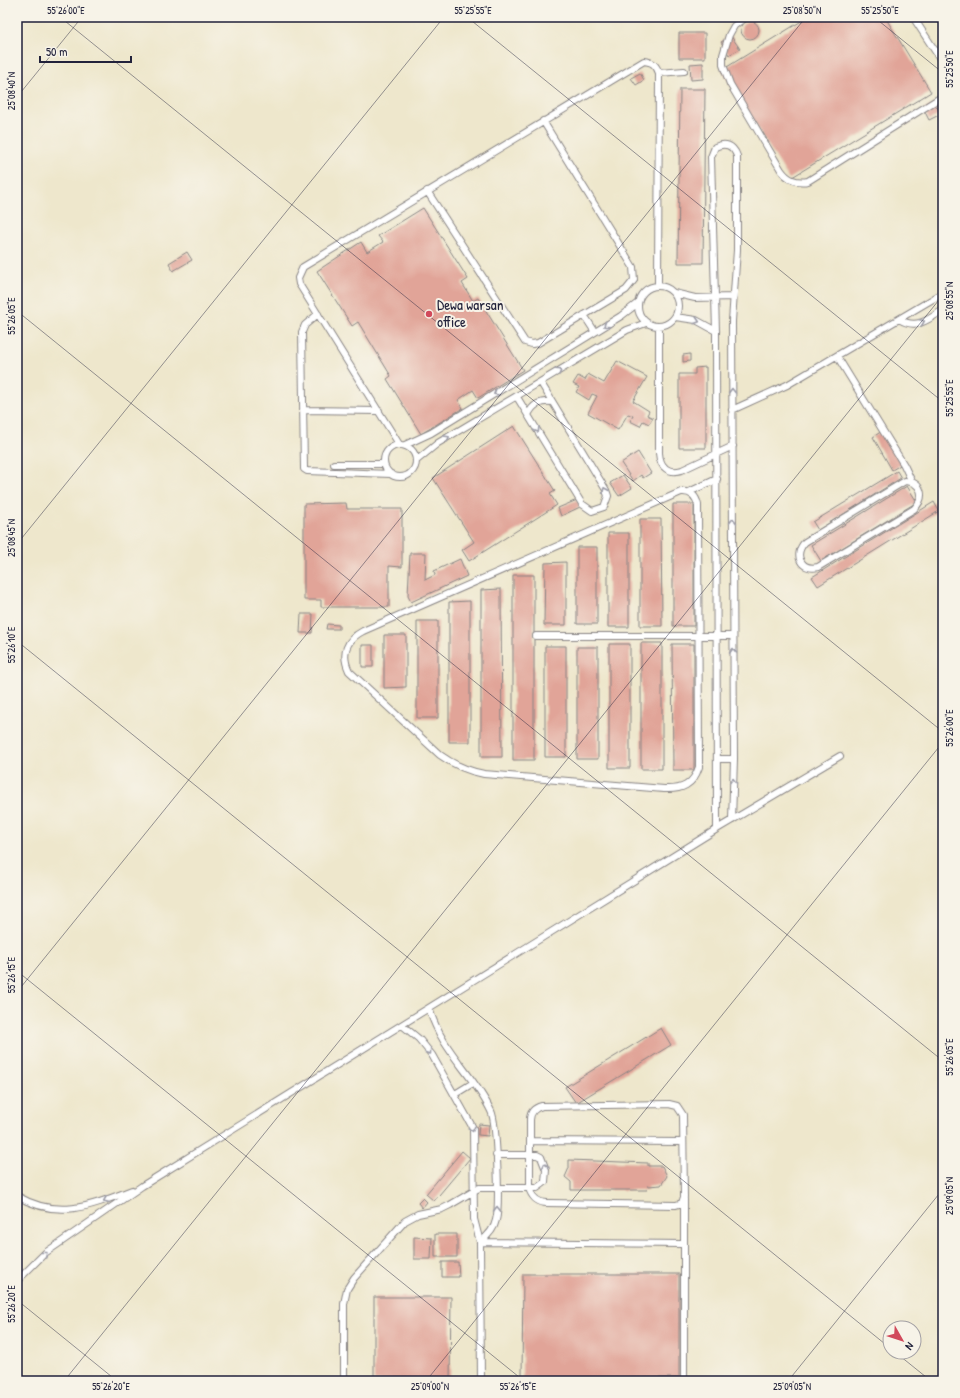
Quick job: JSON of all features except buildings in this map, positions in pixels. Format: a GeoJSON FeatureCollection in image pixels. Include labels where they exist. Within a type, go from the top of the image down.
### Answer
{"type":"FeatureCollection","features":[{"type":"Feature","properties":{"kind":"lane"},"geometry":{"type":"LineString","coordinates":[[745,17],[734,26],[725,44],[723,55],[726,75],[781,170],[792,181],[808,181],[943,96]]}},
{"type":"Feature","properties":{"kind":"lane"},"geometry":{"type":"LineString","coordinates":[[913,17],[943,63]]}},
{"type":"Feature","properties":{"kind":"lane"},"geometry":{"type":"LineString","coordinates":[[318,314],[304,325],[303,328],[303,467],[305,471],[391,474],[401,477],[410,474],[416,461],[413,451],[402,445],[379,412],[318,314],[299,284],[298,278],[303,267],[644,61],[651,62],[659,73],[658,285]]}},
{"type":"Feature","properties":{"kind":"lane"},"geometry":{"type":"LineString","coordinates":[[659,73],[684,71]]}},
{"type":"Feature","properties":{"kind":"lane"},"geometry":{"type":"LineString","coordinates":[[427,191],[525,342],[532,344],[538,343],[626,290],[634,280],[635,274],[633,267],[543,121]]}},
{"type":"Feature","properties":{"kind":"lane"},"geometry":{"type":"LineString","coordinates":[[717,829],[716,331],[711,158],[712,152],[720,144],[731,146],[737,156],[737,250],[733,297],[732,410],[732,636],[734,759],[732,820]]}},
{"type":"Feature","properties":{"kind":"lane"},"geometry":{"type":"LineString","coordinates":[[391,474],[384,464],[384,459],[389,449],[430,433],[595,332],[627,312],[638,303],[645,290],[658,285],[667,287],[674,293],[679,305],[676,317],[671,322],[659,327],[646,323],[639,314],[638,303]]}},
{"type":"Feature","properties":{"kind":"lane"},"geometry":{"type":"LineString","coordinates":[[674,293],[696,298],[733,297]]}},
{"type":"Feature","properties":{"kind":"lane"},"geometry":{"type":"LineString","coordinates":[[732,410],[775,392],[943,293]]}},
{"type":"Feature","properties":{"kind":"lane"},"geometry":{"type":"LineString","coordinates":[[899,319],[904,322],[916,324],[923,323],[943,310]]}},
{"type":"Feature","properties":{"kind":"lane"},"geometry":{"type":"LineString","coordinates":[[584,315],[595,332]]}},
{"type":"Feature","properties":{"kind":"lane"},"geometry":{"type":"LineString","coordinates":[[676,317],[696,320],[716,331]]}},
{"type":"Feature","properties":{"kind":"lane"},"geometry":{"type":"LineString","coordinates":[[416,461],[438,443],[541,383],[627,330],[646,323]]}},
{"type":"Feature","properties":{"kind":"lane"},"geometry":{"type":"LineString","coordinates":[[659,327],[659,461],[663,467],[676,472],[733,446]]}},
{"type":"Feature","properties":{"kind":"lane"},"geometry":{"type":"LineString","coordinates":[[837,356],[904,465],[912,482],[917,485],[921,491],[922,498],[919,504],[914,508],[818,568],[811,569],[800,561],[798,554],[800,548],[805,542],[899,484],[905,481],[912,482]]}},
{"type":"Feature","properties":{"kind":"lane"},"geometry":{"type":"LineString","coordinates":[[517,397],[582,504],[592,511],[604,507],[608,496],[606,490],[541,383]]}},
{"type":"Feature","properties":{"kind":"lane"},"geometry":{"type":"LineString","coordinates":[[528,415],[535,405],[540,402],[552,402]]}},
{"type":"Feature","properties":{"kind":"lane"},"geometry":{"type":"LineString","coordinates":[[303,410],[379,412]]}},
{"type":"Feature","properties":{"kind":"lane"},"geometry":{"type":"LineString","coordinates":[[334,464],[384,464]]}},
{"type":"Feature","properties":{"kind":"lane"},"geometry":{"type":"LineString","coordinates":[[689,492],[697,500],[698,505],[699,767],[691,782],[684,787],[675,789],[484,774],[466,769],[440,755],[350,671],[345,662],[345,652],[348,643],[354,636],[363,631],[681,492],[689,492],[717,479]]}},
{"type":"Feature","properties":{"kind":"lane"},"geometry":{"type":"LineString","coordinates":[[536,636],[732,636]]}},
{"type":"Feature","properties":{"kind":"lane"},"geometry":{"type":"LineString","coordinates":[[17,1281],[45,1253],[142,1186],[717,829],[840,756]]}},
{"type":"Feature","properties":{"kind":"lane"},"geometry":{"type":"LineString","coordinates":[[718,759],[734,759]]}},
{"type":"Feature","properties":{"kind":"lane"},"geometry":{"type":"LineString","coordinates":[[429,1008],[442,1041],[473,1083],[492,1114],[496,1132],[496,1221],[490,1233],[480,1242]]}},
{"type":"Feature","properties":{"kind":"lane"},"geometry":{"type":"LineString","coordinates":[[402,1025],[419,1039],[432,1055],[455,1094],[472,1128],[475,1228],[480,1242],[481,1381]]}},
{"type":"Feature","properties":{"kind":"lane"},"geometry":{"type":"LineString","coordinates":[[455,1094],[473,1083]]}},
{"type":"Feature","properties":{"kind":"lane"},"geometry":{"type":"LineString","coordinates":[[684,1199],[682,1203],[676,1205],[547,1204],[535,1199],[530,1188],[531,1114],[535,1108],[542,1106],[669,1104],[677,1106],[682,1112],[684,1199],[684,1381]]}},
{"type":"Feature","properties":{"kind":"lane"},"geometry":{"type":"LineString","coordinates":[[530,1141],[683,1142]]}},
{"type":"Feature","properties":{"kind":"lane"},"geometry":{"type":"LineString","coordinates":[[344,1381],[344,1304],[347,1289],[354,1278],[405,1222],[418,1214],[446,1207],[474,1191],[485,1187],[537,1188],[543,1185],[547,1174],[543,1159],[537,1155],[496,1155]]}},
{"type":"Feature","properties":{"kind":"lane"},"geometry":{"type":"LineString","coordinates":[[17,1196],[28,1203],[51,1209],[75,1209],[98,1203],[142,1186]]}},
{"type":"Feature","properties":{"kind":"lane"},"geometry":{"type":"LineString","coordinates":[[480,1242],[683,1244]]}},
{"type":"Feature","properties":{"kind":"place","name":"Dewa warsan office"},"geometry":{"type":"Point","coordinates":[429,314]}}]}
